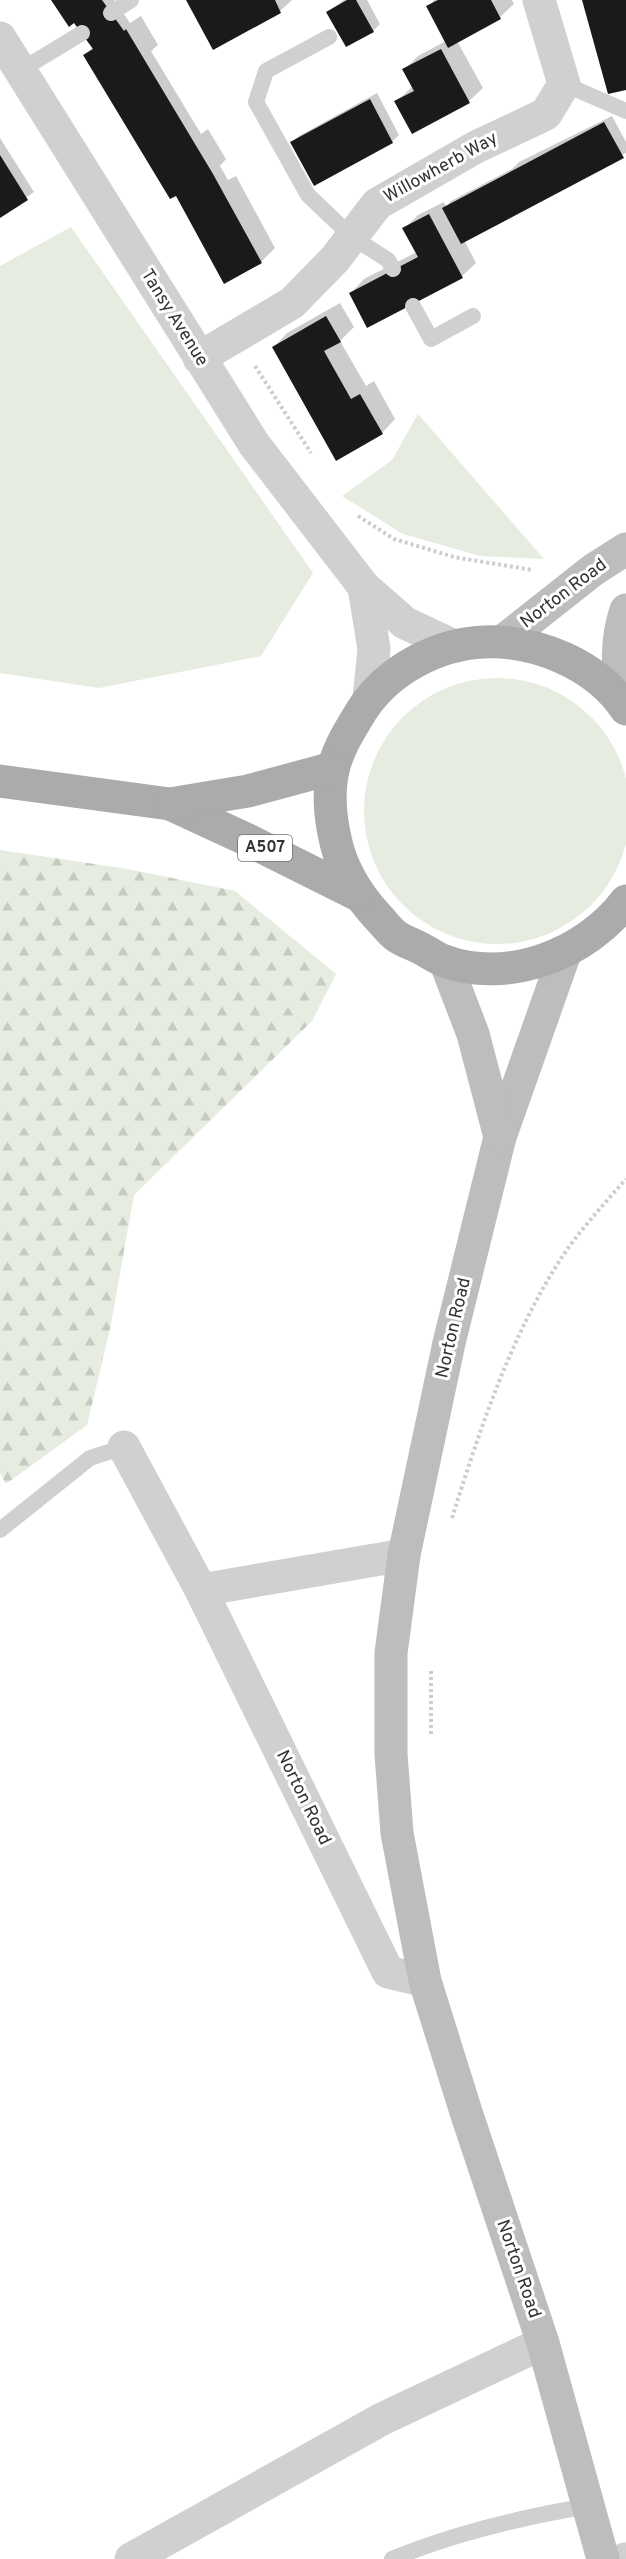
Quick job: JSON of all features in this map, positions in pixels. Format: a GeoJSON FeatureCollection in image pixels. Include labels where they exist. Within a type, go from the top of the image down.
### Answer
{"type":"FeatureCollection","features":[{"type":"Feature","properties":{"kind":"main road"},"geometry":{"type":"LineString","coordinates":[[622,910],[565,953],[526,965],[485,969],[445,961],[396,936],[357,895],[339,858],[330,816],[333,768],[344,738],[369,699],[390,678],[420,658],[454,646],[503,641],[548,650],[589,671],[624,706]]}},
{"type":"Feature","properties":{"kind":"main road","name":"A507"},"geometry":{"type":"LineString","coordinates":[[170,804],[248,791],[333,768]]}},
{"type":"Feature","properties":{"kind":"main road","name":"A507"},"geometry":{"type":"LineString","coordinates":[[0,781],[170,804],[357,895]]}},
{"type":"Feature","properties":{"kind":"street"},"geometry":{"type":"LineString","coordinates":[[539,0],[564,84]]}},
{"type":"Feature","properties":{"kind":"street","name":"Tansy Avenue"},"geometry":{"type":"LineString","coordinates":[[9,58],[254,444],[364,587],[405,622],[454,646]]}},
{"type":"Feature","properties":{"kind":"street","name":"Willowherb Way"},"geometry":{"type":"LineString","coordinates":[[199,358],[292,303],[334,259],[377,204],[476,147],[546,114],[564,84]]}},
{"type":"Feature","properties":{"kind":"street","name":"Norton Road"},"geometry":{"type":"LineString","coordinates":[[503,641],[593,570],[626,549]]}},
{"type":"Feature","properties":{"kind":"street","name":"Tansy Avenue"},"geometry":{"type":"LineString","coordinates":[[364,587],[374,649],[369,699]]}},
{"type":"Feature","properties":{"kind":"street"},"geometry":{"type":"LineString","coordinates":[[624,706],[617,651],[620,627],[626,610]]}},
{"type":"Feature","properties":{"kind":"street","name":"Norton Road"},"geometry":{"type":"LineString","coordinates":[[565,953],[500,1137],[449,1343],[404,1555],[391,1653],[391,1754],[397,1833],[425,1981],[543,2343],[603,2559]]}},
{"type":"Feature","properties":{"kind":"street","name":"Norton Road"},"geometry":{"type":"LineString","coordinates":[[445,961],[473,1034],[500,1137]]}},
{"type":"Feature","properties":{"kind":"street","name":"Norton Road"},"geometry":{"type":"LineString","coordinates":[[124,1447],[201,1590],[388,1971],[425,1981]]}},
{"type":"Feature","properties":{"kind":"street"},"geometry":{"type":"LineString","coordinates":[[201,1590],[404,1555]]}},
{"type":"Feature","properties":{"kind":"street"},"geometry":{"type":"LineString","coordinates":[[131,2559],[382,2419],[543,2343]]}},
{"type":"Feature","properties":{"kind":"lane"},"geometry":{"type":"LineString","coordinates":[[111,13],[131,0]]}},
{"type":"Feature","properties":{"kind":"lane"},"geometry":{"type":"LineString","coordinates":[[9,58],[82,33]]}},
{"type":"Feature","properties":{"kind":"lane"},"geometry":{"type":"LineString","coordinates":[[329,37],[266,71],[256,102],[308,195],[352,237],[388,260],[393,269]]}},
{"type":"Feature","properties":{"kind":"lane"},"geometry":{"type":"LineString","coordinates":[[564,84],[626,111]]}},
{"type":"Feature","properties":{"kind":"lane"},"geometry":{"type":"LineString","coordinates":[[412,306],[431,339],[473,316]]}},
{"type":"Feature","properties":{"kind":"lane"},"geometry":{"type":"LineString","coordinates":[[0,1530],[90,1458],[124,1447]]}},
{"type":"Feature","properties":{"kind":"lane"},"geometry":{"type":"LineString","coordinates":[[392,2559],[438,2540],[589,2506]]}},
{"type":"Feature","properties":{"kind":"path"},"geometry":{"type":"LineString","coordinates":[[236,336],[316,461]]}},
{"type":"Feature","properties":{"kind":"path"},"geometry":{"type":"LineString","coordinates":[[356,515],[404,542],[454,557],[533,570]]}},
{"type":"Feature","properties":{"kind":"path"},"geometry":{"type":"LineString","coordinates":[[450,1526],[491,1405],[521,1333],[562,1257],[626,1179]]}},
{"type":"Feature","properties":{"kind":"path"},"geometry":{"type":"LineString","coordinates":[[431,1662],[431,1737]]}},
{"type":"Feature","properties":{"kind":"green space"},"geometry":{"type":"Polygon","coordinates":[[[71,227],[313,573],[261,656],[99,688],[0,673],[0,266],[71,227]]]}},
{"type":"Feature","properties":{"kind":"green space"},"geometry":{"type":"Polygon","coordinates":[[[418,414],[544,559],[480,556],[403,534],[342,496],[392,460],[418,414]]]}},
{"type":"Feature","properties":{"kind":"green space"},"geometry":{"type":"Polygon","coordinates":[[[497,678],[523,681],[548,688],[571,701],[591,717],[607,737],[620,760],[627,785],[630,811],[627,837],[620,862],[607,885],[591,905],[571,921],[548,934],[523,941],[497,944],[471,941],[446,934],[423,921],[403,905],[387,885],[374,862],[367,837],[364,811],[367,785],[374,760],[387,737],[403,717],[423,701],[446,688],[471,681],[497,678]]]}},
{"type":"Feature","properties":{"kind":"green space"},"geometry":{"type":"Polygon","coordinates":[[[0,850],[128,869],[235,891],[336,974],[312,1021],[134,1195],[110,1329],[87,1425],[6,1484],[0,1473],[0,850]]]}},
{"type":"Feature","properties":{"kind":"building"},"geometry":{"type":"Polygon","coordinates":[[[51,0],[102,0],[124,31],[126,29],[213,174],[262,263],[224,284],[176,196],[170,199],[83,55],[93,49],[74,23],[69,27],[51,0]]]}},
{"type":"Feature","properties":{"kind":"building"},"geometry":{"type":"Polygon","coordinates":[[[186,0],[275,0],[281,13],[213,50],[186,0]]]}},
{"type":"Feature","properties":{"kind":"building"},"geometry":{"type":"Polygon","coordinates":[[[347,0],[356,0],[374,32],[346,47],[326,12],[347,0]]]}},
{"type":"Feature","properties":{"kind":"building"},"geometry":{"type":"Polygon","coordinates":[[[438,0],[491,0],[501,19],[448,48],[426,6],[438,0]]]}},
{"type":"Feature","properties":{"kind":"building"},"geometry":{"type":"Polygon","coordinates":[[[582,0],[626,0],[626,90],[608,94],[582,0]]]}},
{"type":"Feature","properties":{"kind":"building"},"geometry":{"type":"Polygon","coordinates":[[[441,49],[470,103],[412,134],[394,101],[414,91],[402,69],[441,49]]]}},
{"type":"Feature","properties":{"kind":"building"},"geometry":{"type":"Polygon","coordinates":[[[370,99],[393,143],[314,186],[290,142],[370,99]]]}},
{"type":"Feature","properties":{"kind":"building"},"geometry":{"type":"Polygon","coordinates":[[[604,122],[624,158],[461,244],[442,208],[604,122]]]}},
{"type":"Feature","properties":{"kind":"building"},"geometry":{"type":"Polygon","coordinates":[[[0,155],[28,200],[0,218],[0,155]]]}},
{"type":"Feature","properties":{"kind":"building"},"geometry":{"type":"Polygon","coordinates":[[[429,214],[463,278],[367,328],[349,293],[418,257],[402,228],[429,214]]]}},
{"type":"Feature","properties":{"kind":"building"},"geometry":{"type":"Polygon","coordinates":[[[326,316],[341,342],[324,351],[351,399],[360,394],[383,434],[336,461],[272,347],[326,316]]]}}]}
